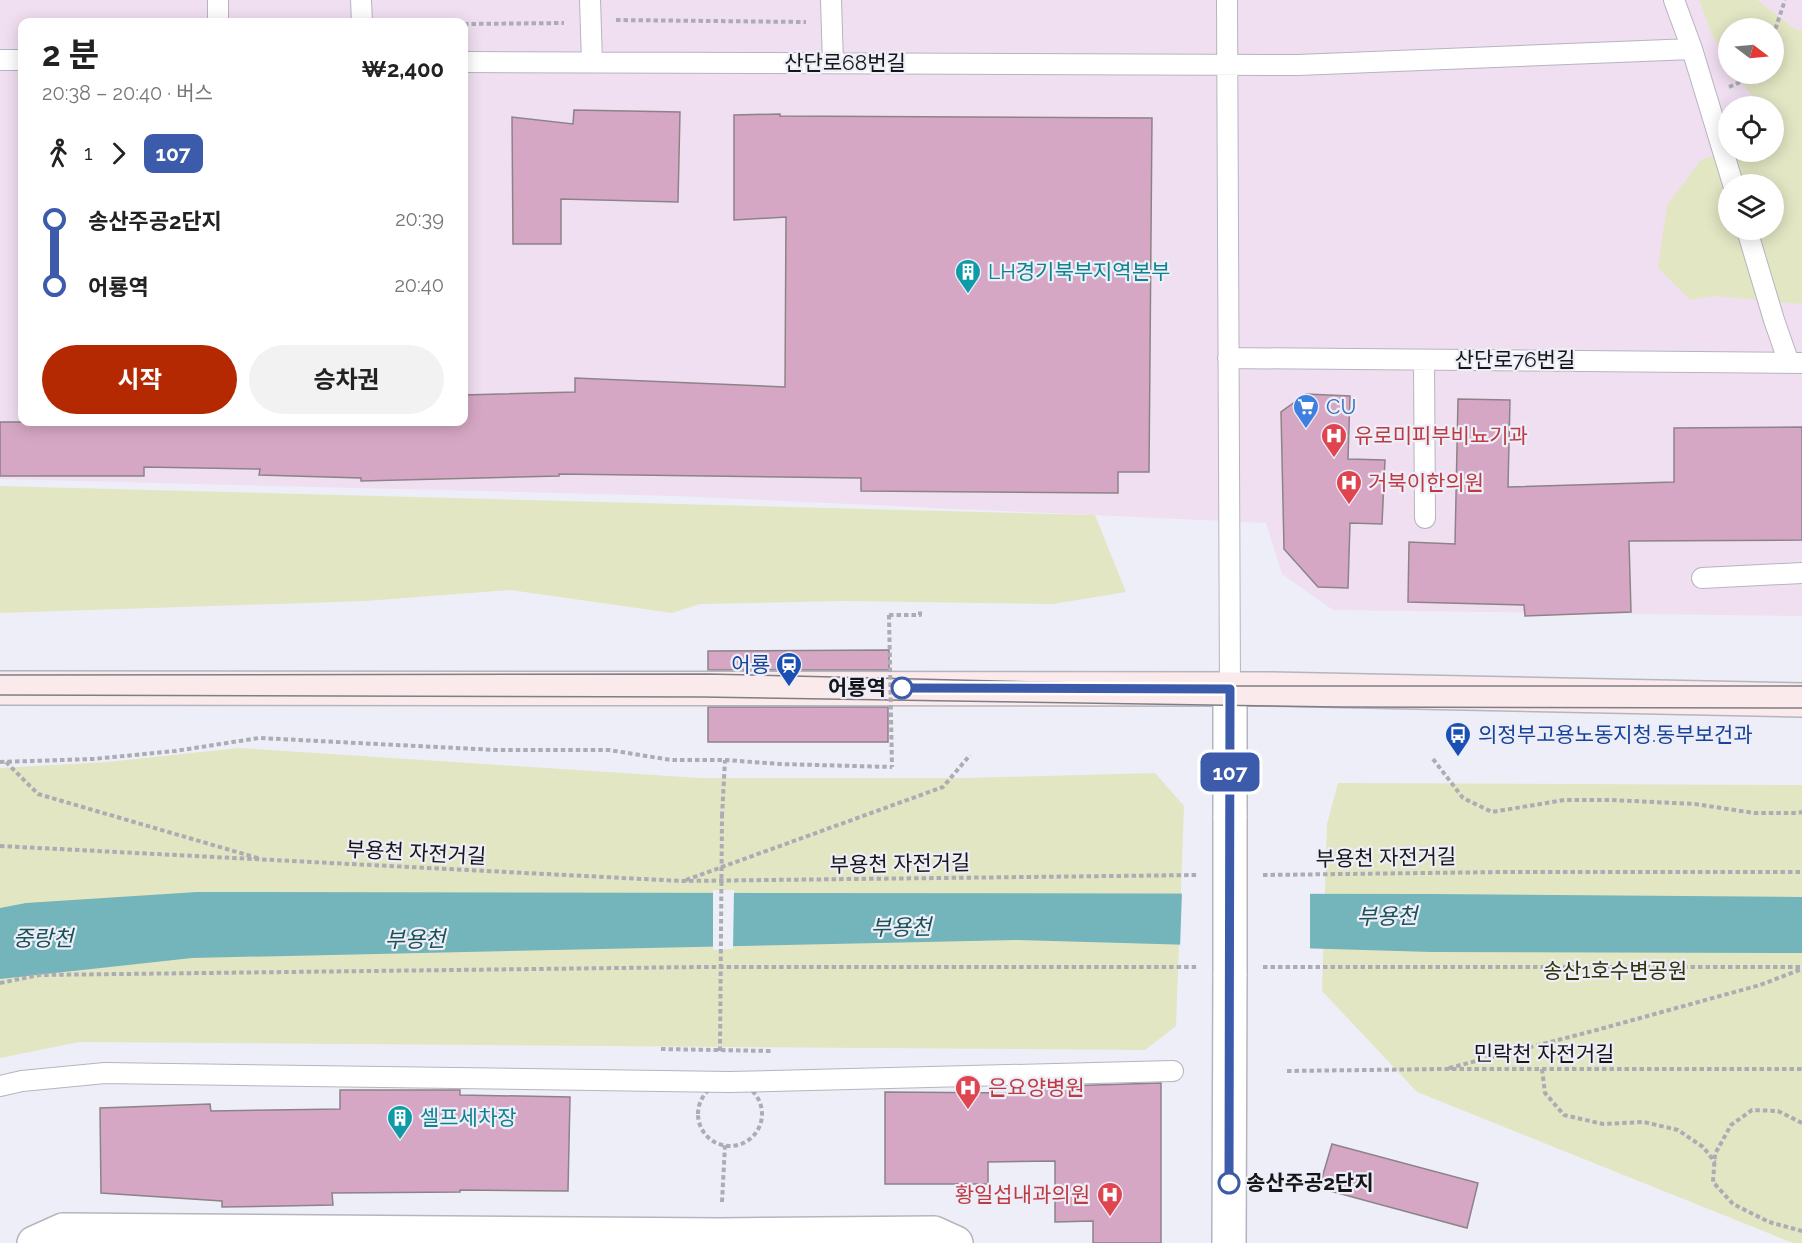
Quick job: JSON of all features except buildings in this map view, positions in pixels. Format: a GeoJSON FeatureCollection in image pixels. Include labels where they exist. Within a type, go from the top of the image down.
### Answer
{"type":"FeatureCollection","features":[{"type":"Feature","properties":{"kind":"main road"},"geometry":{"type":"LineString","coordinates":[[0,687],[1230,689],[1802,700]]}},
{"type":"Feature","properties":{"kind":"street"},"geometry":{"type":"LineString","coordinates":[[1228,1243],[1230,689]]}},
{"type":"Feature","properties":{"kind":"street"},"geometry":{"type":"LineString","coordinates":[[34,1243],[63,1230],[457,1238],[934,1233],[956,1243]]}},
{"type":"Feature","properties":{"kind":"lane"},"geometry":{"type":"LineString","coordinates":[[218,0],[218,18]]}},
{"type":"Feature","properties":{"kind":"lane"},"geometry":{"type":"LineString","coordinates":[[361,0],[362,18]]}},
{"type":"Feature","properties":{"kind":"lane"},"geometry":{"type":"LineString","coordinates":[[590,0],[592,62]]}},
{"type":"Feature","properties":{"kind":"lane"},"geometry":{"type":"LineString","coordinates":[[831,0],[833,63]]}},
{"type":"Feature","properties":{"kind":"lane"},"geometry":{"type":"LineString","coordinates":[[1227,0],[1230,689]]}},
{"type":"Feature","properties":{"kind":"lane"},"geometry":{"type":"LineString","coordinates":[[1674,0],[1692,49],[1730,174]]}},
{"type":"Feature","properties":{"kind":"lane","name":"산단로68번길"},"geometry":{"type":"LineString","coordinates":[[468,62],[1298,65],[1692,49]]}},
{"type":"Feature","properties":{"kind":"lane"},"geometry":{"type":"LineString","coordinates":[[0,60],[18,60]]}},
{"type":"Feature","properties":{"kind":"lane"},"geometry":{"type":"LineString","coordinates":[[1750,240],[1774,320],[1796,363]]}},
{"type":"Feature","properties":{"kind":"lane","name":"산단로76번길"},"geometry":{"type":"LineString","coordinates":[[1228,358],[1796,363]]}},
{"type":"Feature","properties":{"kind":"lane"},"geometry":{"type":"LineString","coordinates":[[1424,360],[1425,518]]}},
{"type":"Feature","properties":{"kind":"lane"},"geometry":{"type":"LineString","coordinates":[[1702,578],[1802,573]]}},
{"type":"Feature","properties":{"kind":"lane"},"geometry":{"type":"LineString","coordinates":[[0,1086],[22,1081],[105,1073],[729,1082],[1173,1071]]}},
{"type":"Feature","properties":{"kind":"path"},"geometry":{"type":"LineString","coordinates":[[1779,18],[1785,0]]}},
{"type":"Feature","properties":{"kind":"path"},"geometry":{"type":"LineString","coordinates":[[626,19],[789,23]]}},
{"type":"Feature","properties":{"kind":"path"},"geometry":{"type":"LineString","coordinates":[[468,24],[546,24]]}},
{"type":"Feature","properties":{"kind":"path"},"geometry":{"type":"LineString","coordinates":[[1726,88],[1735,84]]}},
{"type":"Feature","properties":{"kind":"path"},"geometry":{"type":"LineString","coordinates":[[3,762],[93,759],[175,751],[259,738],[496,750],[609,750],[671,760],[892,767],[889,615],[920,615],[920,610]]}},
{"type":"Feature","properties":{"kind":"path"},"geometry":{"type":"LineString","coordinates":[[682,881],[943,787],[970,755]]}},
{"type":"Feature","properties":{"kind":"path"},"geometry":{"type":"LineString","coordinates":[[1433,759],[1463,798],[1492,812],[1564,800],[1695,804],[1754,813],[1802,812]]}},
{"type":"Feature","properties":{"kind":"path"},"geometry":{"type":"LineString","coordinates":[[720,1051],[724,760]]}},
{"type":"Feature","properties":{"kind":"path"},"geometry":{"type":"LineString","coordinates":[[3,762],[38,794],[269,861]]}},
{"type":"Feature","properties":{"kind":"path","name":"부용천 자전거길"},"geometry":{"type":"LineString","coordinates":[[0,846],[682,881],[1207,875]]}},
{"type":"Feature","properties":{"kind":"path","name":"부용천 자전거길"},"geometry":{"type":"LineString","coordinates":[[1254,875],[1802,872]]}},
{"type":"Feature","properties":{"kind":"path"},"geometry":{"type":"LineString","coordinates":[[0,983],[39,975],[701,967],[1230,970],[1802,968]]}},
{"type":"Feature","properties":{"kind":"path"},"geometry":{"type":"LineString","coordinates":[[1443,1069],[1760,985],[1802,968]]}},
{"type":"Feature","properties":{"kind":"path"},"geometry":{"type":"LineString","coordinates":[[661,1049],[776,1051]]}},
{"type":"Feature","properties":{"kind":"path"},"geometry":{"type":"LineString","coordinates":[[1542,1069],[1545,1093],[1564,1115],[1603,1124],[1644,1122],[1678,1130],[1703,1147],[1715,1162]]}},
{"type":"Feature","properties":{"kind":"path","name":"민락천 자전거길"},"geometry":{"type":"LineString","coordinates":[[1287,1071],[1802,1069]]}},
{"type":"Feature","properties":{"kind":"path"},"geometry":{"type":"LineString","coordinates":[[729,1082],[740,1083],[757,1097],[762,1118],[753,1137],[733,1146],[725,1145],[716,1143],[704,1132],[698,1116],[702,1099],[718,1085],[729,1082]]}},
{"type":"Feature","properties":{"kind":"path"},"geometry":{"type":"LineString","coordinates":[[1802,1123],[1778,1111],[1752,1110],[1731,1125],[1715,1154],[1713,1182],[1733,1204],[1769,1222],[1802,1231]]}},
{"type":"Feature","properties":{"kind":"path"},"geometry":{"type":"LineString","coordinates":[[721,1208],[725,1145]]}},
{"type":"Feature","properties":{"kind":"shaded area"},"geometry":{"type":"Polygon","coordinates":[[[0,0],[1802,0],[1802,616],[1333,610],[1282,574],[1266,523],[674,496],[0,479],[0,0]]]}},
{"type":"Feature","properties":{"kind":"green space"},"geometry":{"type":"Polygon","coordinates":[[[1699,0],[1757,0],[1781,18],[1718,18],[1718,44],[1712,35],[1699,0]]]}},
{"type":"Feature","properties":{"kind":"green space"},"geometry":{"type":"Polygon","coordinates":[[[1784,20],[1798,31],[1802,30],[1802,304],[1714,296],[1690,300],[1658,268],[1667,205],[1701,160],[1718,153],[1718,162],[1784,162],[1784,96],[1753,96],[1743,84],[1784,84],[1784,20]]]}},
{"type":"Feature","properties":{"kind":"green space"},"geometry":{"type":"Polygon","coordinates":[[[0,486],[1095,515],[1126,592],[1053,604],[844,601],[700,604],[672,613],[510,590],[365,601],[0,613],[0,486]]]}},
{"type":"Feature","properties":{"kind":"green space"},"geometry":{"type":"Polygon","coordinates":[[[239,748],[700,778],[966,778],[1155,773],[1184,806],[1176,1026],[1145,1050],[79,1042],[0,1058],[0,768],[107,762],[239,748]]]}},
{"type":"Feature","properties":{"kind":"green space","name":"송산1호수변공원"},"geometry":{"type":"Polygon","coordinates":[[[1338,783],[1802,785],[1802,1243],[1793,1243],[1417,1092],[1322,991],[1327,824],[1338,783]]]}},
{"type":"Feature","properties":{"kind":"water","name":"중랑천"},"geometry":{"type":"Polygon","coordinates":[[[197,892],[1430,894],[1802,897],[1802,953],[1432,952],[1017,940],[192,958],[0,979],[0,908],[26,903],[197,892]]]}},
{"type":"Feature","properties":{"kind":"pier"},"geometry":{"type":"Polygon","coordinates":[[[713,890],[734,890],[733,949],[713,950],[713,890]]]}},
{"type":"Feature","properties":{"kind":"pier"},"geometry":{"type":"Polygon","coordinates":[[[1182,891],[1310,891],[1310,952],[1180,948],[1182,891]]]}},
{"type":"Feature","properties":{"kind":"tram line"},"geometry":{"type":"LineString","coordinates":[[0,675],[708,674],[1209,686],[1802,686]]}},
{"type":"Feature","properties":{"kind":"tram line"},"geometry":{"type":"LineString","coordinates":[[0,695],[703,697],[1339,707],[1802,708]]}},
{"type":"Feature","properties":{"kind":"bus line","name":"107"},"geometry":{"type":"LineString","coordinates":[[902,688],[1230,689],[1229,1183]]}},
{"type":"Feature","properties":{"kind":"place","name":"LH경기북부지역본부"},"geometry":{"type":"Point","coordinates":[968,295]}},
{"type":"Feature","properties":{"kind":"place","name":"CU"},"geometry":{"type":"Point","coordinates":[1306,430]}},
{"type":"Feature","properties":{"kind":"place","name":"유로미피부비뇨기과"},"geometry":{"type":"Point","coordinates":[1334,459]}},
{"type":"Feature","properties":{"kind":"place","name":"거북이한의원"},"geometry":{"type":"Point","coordinates":[1349,506]}},
{"type":"Feature","properties":{"kind":"place","name":"어룡"},"geometry":{"type":"Point","coordinates":[789,688]}},
{"type":"Feature","properties":{"kind":"place","name":"어룡역"},"geometry":{"type":"Point","coordinates":[902,688]}},
{"type":"Feature","properties":{"kind":"place","name":"의정부고용노동지청.동부보건과"},"geometry":{"type":"Point","coordinates":[1458,758]}},
{"type":"Feature","properties":{"kind":"place","name":"은요양병원"},"geometry":{"type":"Point","coordinates":[968,1111]}},
{"type":"Feature","properties":{"kind":"place","name":"셀프세차장"},"geometry":{"type":"Point","coordinates":[400,1141]}},
{"type":"Feature","properties":{"kind":"place","name":"송산주공2단지"},"geometry":{"type":"Point","coordinates":[1229,1183]}},
{"type":"Feature","properties":{"kind":"place","name":"황일섭내과의원"},"geometry":{"type":"Point","coordinates":[1110,1218]}},
{"type":"Feature","properties":{"kind":"water label","name":"부용천"},"geometry":{"type":"Point","coordinates":[1387,916]}},
{"type":"Feature","properties":{"kind":"water label","name":"부용천"},"geometry":{"type":"Point","coordinates":[901,927]}},
{"type":"Feature","properties":{"kind":"water label","name":"부용천"},"geometry":{"type":"Point","coordinates":[415,939]}}]}
